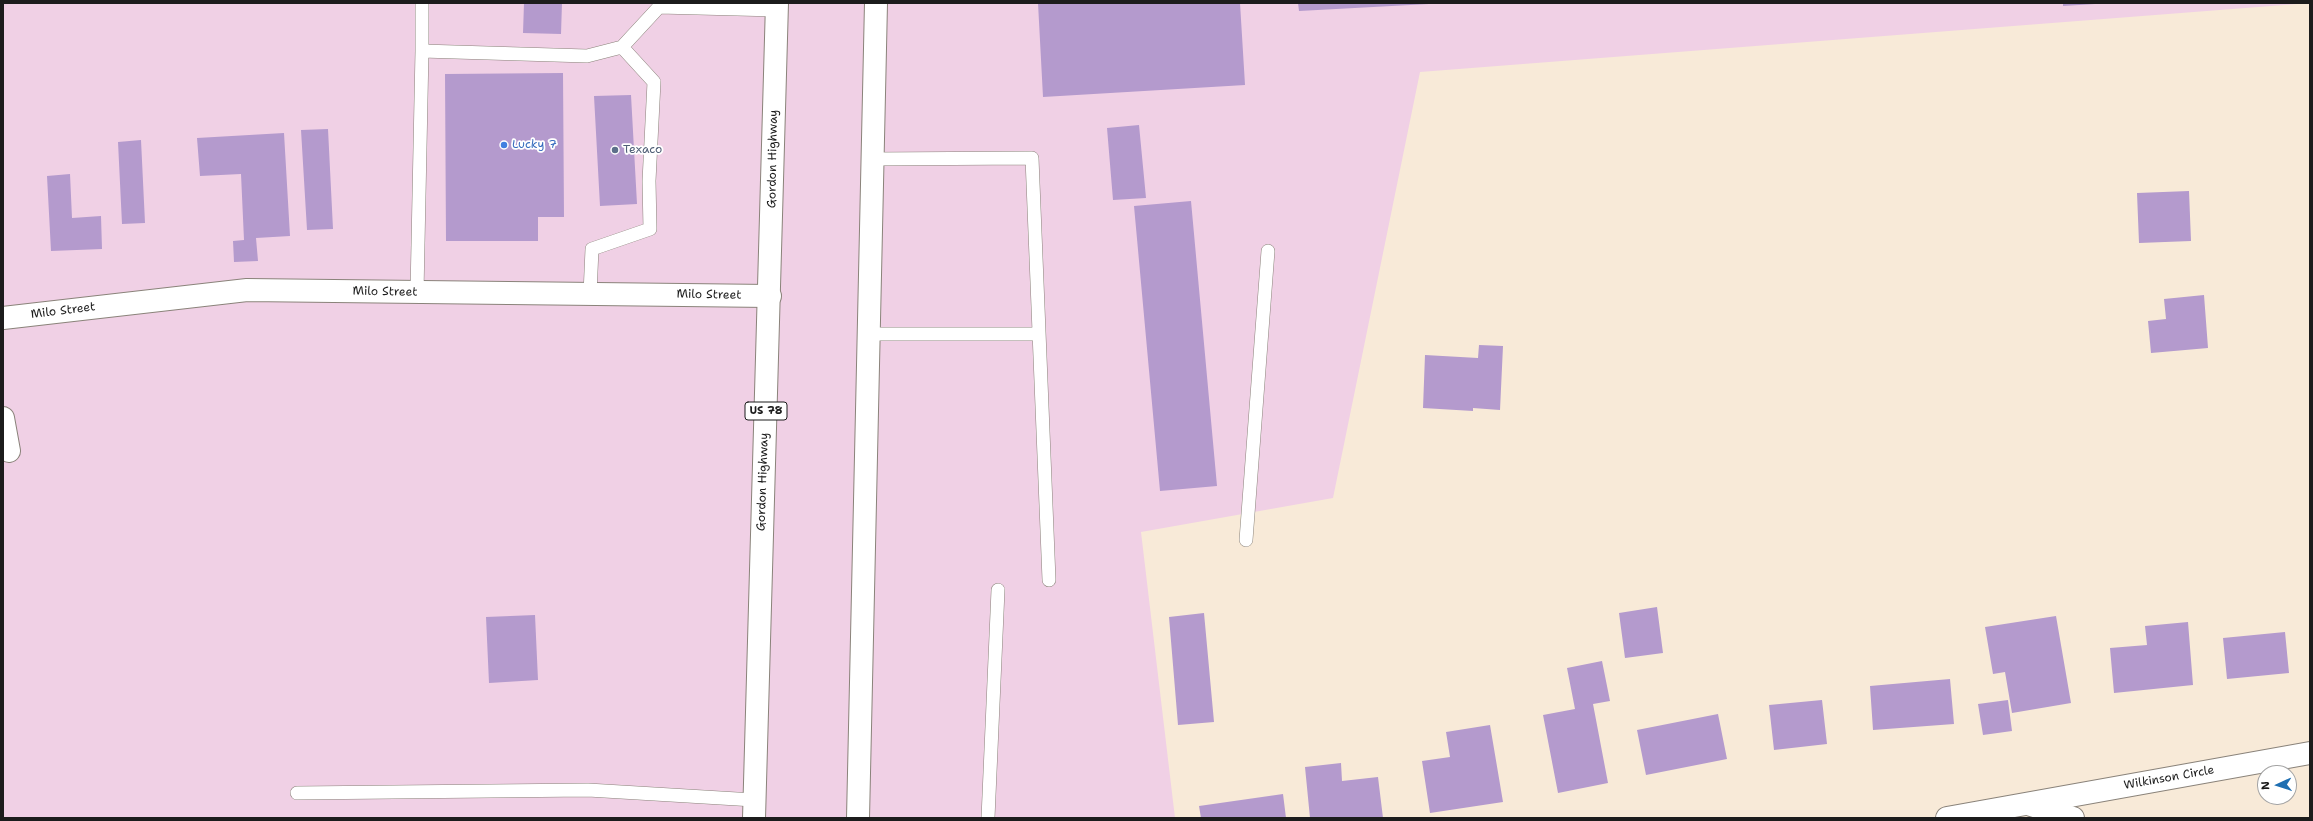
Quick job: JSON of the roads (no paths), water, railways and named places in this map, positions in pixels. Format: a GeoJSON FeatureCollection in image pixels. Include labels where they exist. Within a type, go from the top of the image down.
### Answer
{"type":"FeatureCollection","features":[{"type":"Feature","properties":{"kind":"main road"},"geometry":{"type":"LineString","coordinates":[[858,818],[876,3]]}},
{"type":"Feature","properties":{"kind":"main road","name":"Gordon Highway"},"geometry":{"type":"LineString","coordinates":[[754,809],[770,296],[776,6]]}},
{"type":"Feature","properties":{"kind":"main road","name":"Milo Street"},"geometry":{"type":"LineString","coordinates":[[3,318],[247,290],[770,296]]}},
{"type":"Feature","properties":{"kind":"main road"},"geometry":{"type":"LineString","coordinates":[[3,418],[10,451]]}},
{"type":"Feature","properties":{"kind":"main road","name":"Wilkinson Circle"},"geometry":{"type":"LineString","coordinates":[[1947,818],[2310,753]]}},
{"type":"Feature","properties":{"kind":"main road","name":"Wilkinson Circle"},"geometry":{"type":"LineString","coordinates":[[2028,804],[2073,818]]}},
{"type":"Feature","properties":{"kind":"lane"},"geometry":{"type":"LineString","coordinates":[[417,292],[422,3]]}},
{"type":"Feature","properties":{"kind":"lane"},"geometry":{"type":"LineString","coordinates":[[422,51],[587,56],[622,46],[659,5],[776,6]]}},
{"type":"Feature","properties":{"kind":"lane"},"geometry":{"type":"LineString","coordinates":[[590,294],[592,249],[650,229],[649,181],[654,82],[622,46]]}},
{"type":"Feature","properties":{"kind":"lane"},"geometry":{"type":"LineString","coordinates":[[872,159],[1032,158],[1049,580]]}},
{"type":"Feature","properties":{"kind":"lane"},"geometry":{"type":"LineString","coordinates":[[1246,540],[1268,251]]}},
{"type":"Feature","properties":{"kind":"lane"},"geometry":{"type":"LineString","coordinates":[[868,334],[1039,334]]}},
{"type":"Feature","properties":{"kind":"lane"},"geometry":{"type":"LineString","coordinates":[[988,818],[998,590]]}},
{"type":"Feature","properties":{"kind":"lane"},"geometry":{"type":"LineString","coordinates":[[297,793],[588,790],[754,809]]}},
{"type":"Feature","properties":{"kind":"place","name":"Lucky 7"},"geometry":{"type":"Point","coordinates":[504,145]}},
{"type":"Feature","properties":{"kind":"place","name":"Texaco"},"geometry":{"type":"Point","coordinates":[615,150]}}]}
